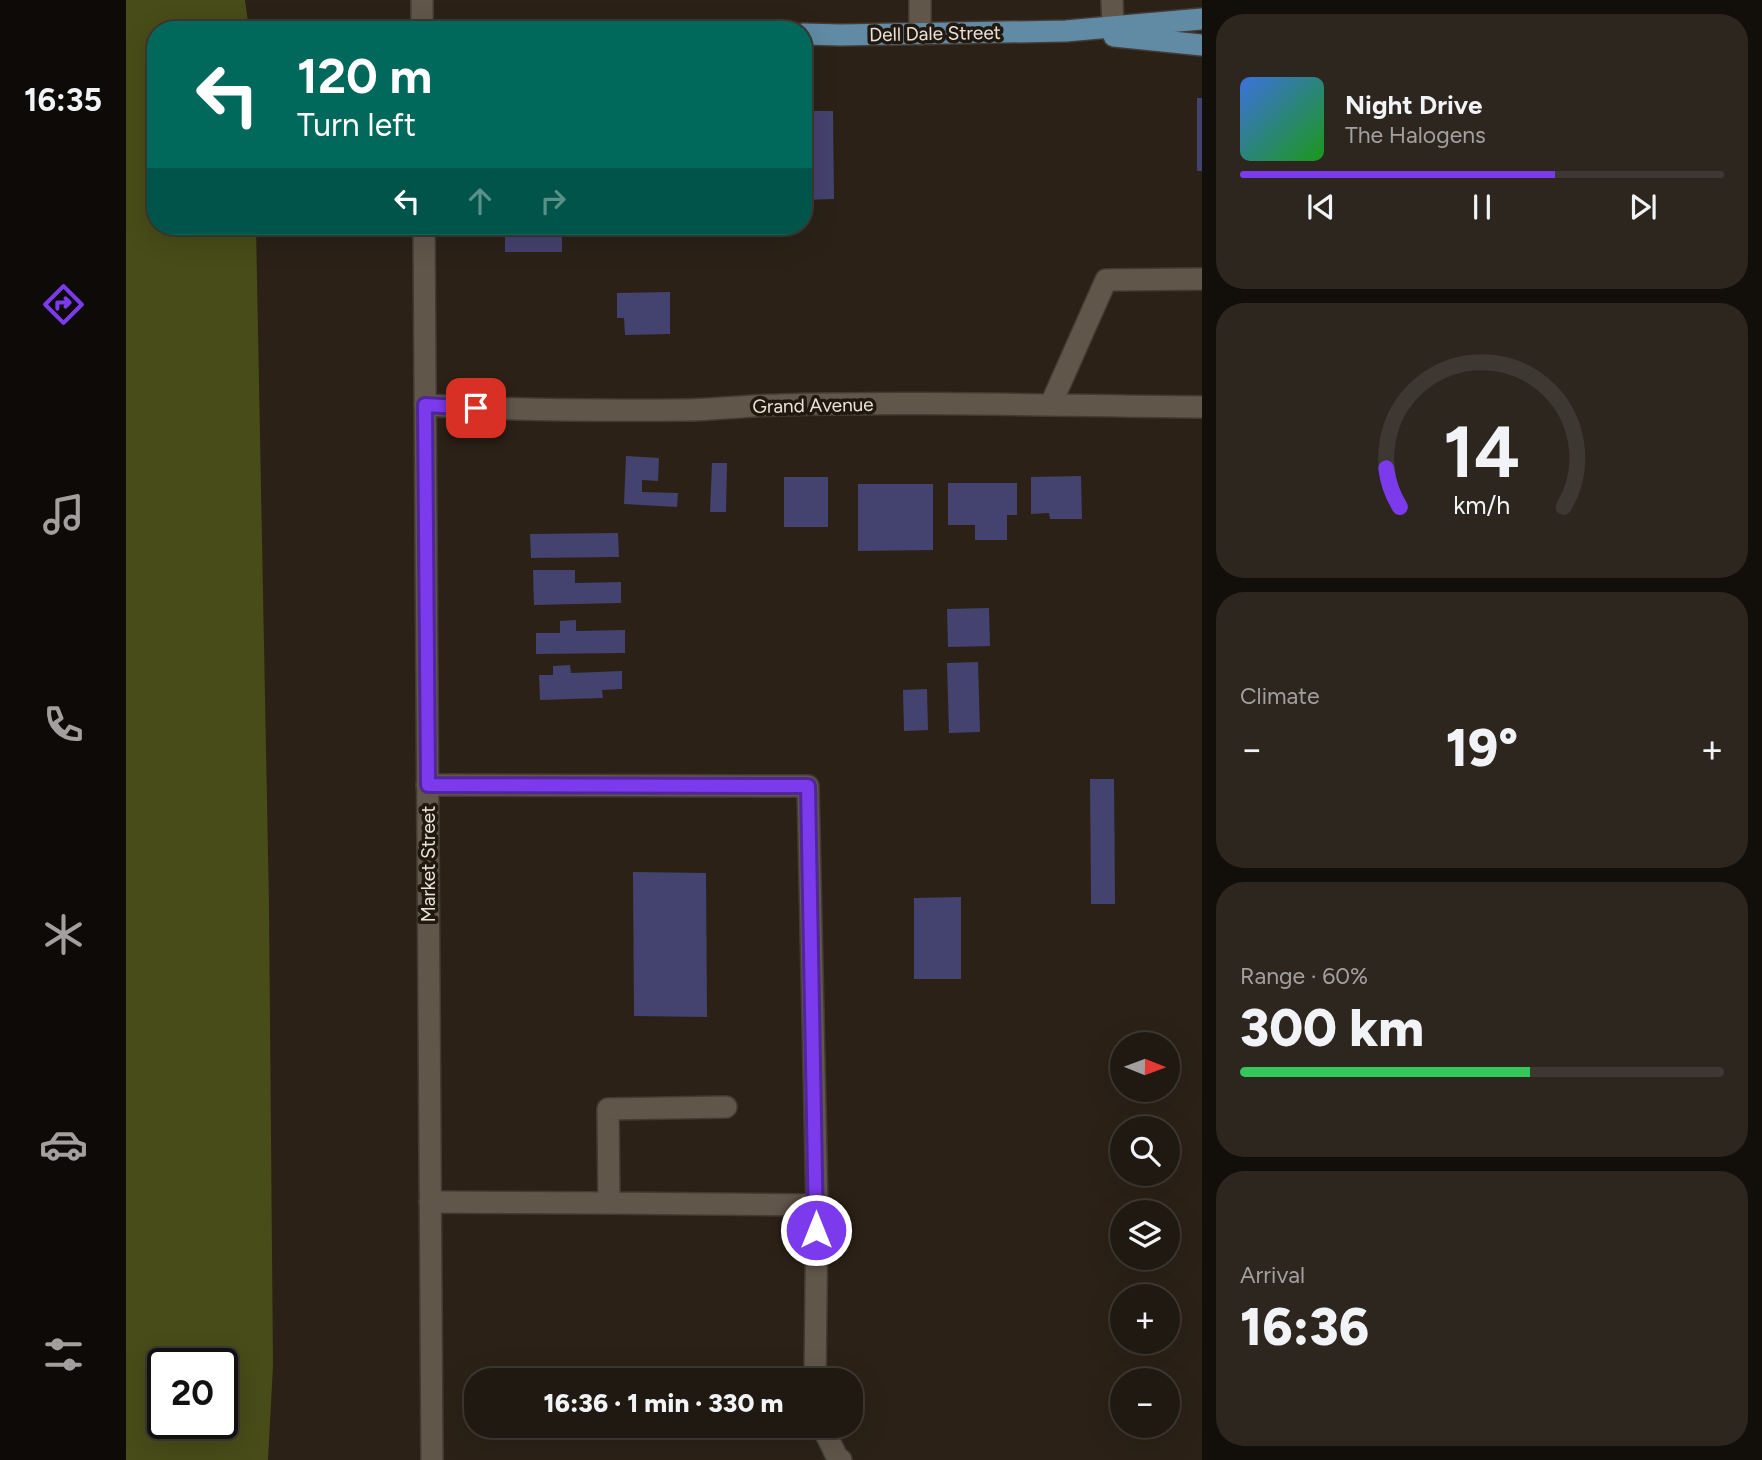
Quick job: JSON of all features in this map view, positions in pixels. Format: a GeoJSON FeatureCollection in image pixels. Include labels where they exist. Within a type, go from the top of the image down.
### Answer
{"type":"FeatureCollection","features":[{"type":"Feature","properties":{"kind":"main road","name":"Dell Dale Street"},"geometry":{"type":"LineString","coordinates":[[812,34],[1066,31],[1202,19]]}},
{"type":"Feature","properties":{"kind":"main road","name":"Dell Dale Street"},"geometry":{"type":"LineString","coordinates":[[1066,31],[1202,45]]}},
{"type":"Feature","properties":{"kind":"street"},"geometry":{"type":"LineString","coordinates":[[422,0],[422,21]]}},
{"type":"Feature","properties":{"kind":"street"},"geometry":{"type":"LineString","coordinates":[[920,0],[920,34]]}},
{"type":"Feature","properties":{"kind":"street"},"geometry":{"type":"LineString","coordinates":[[1112,0],[1113,27]]}},
{"type":"Feature","properties":{"kind":"street","name":"Market Street"},"geometry":{"type":"LineString","coordinates":[[424,235],[432,1460]]}},
{"type":"Feature","properties":{"kind":"street"},"geometry":{"type":"LineString","coordinates":[[1051,404],[1106,280],[1202,279]]}},
{"type":"Feature","properties":{"kind":"street","name":"Grand Avenue"},"geometry":{"type":"LineString","coordinates":[[425,405],[501,409],[686,410],[777,405],[1051,404],[1202,407]]}},
{"type":"Feature","properties":{"kind":"street"},"geometry":{"type":"LineString","coordinates":[[428,785],[808,786],[817,1205],[816,1368]]}},
{"type":"Feature","properties":{"kind":"street"},"geometry":{"type":"LineString","coordinates":[[608,1203],[608,1109],[726,1107]]}},
{"type":"Feature","properties":{"kind":"street"},"geometry":{"type":"LineString","coordinates":[[430,1202],[817,1205]]}},
{"type":"Feature","properties":{"kind":"street"},"geometry":{"type":"LineString","coordinates":[[828,1438],[841,1460]]}},
{"type":"Feature","properties":{"kind":"green space"},"geometry":{"type":"Polygon","coordinates":[[[126,0],[245,0],[248,21],[147,21],[147,235],[256,235],[269,905],[273,1366],[268,1460],[126,1460],[126,0]]]}},
{"type":"Feature","properties":{"kind":"building"},"geometry":{"type":"Polygon","coordinates":[[[1197,98],[1202,98],[1202,171],[1197,171],[1197,98]]]}},
{"type":"Feature","properties":{"kind":"building"},"geometry":{"type":"Polygon","coordinates":[[[812,111],[833,111],[834,199],[812,200],[812,111]]]}},
{"type":"Feature","properties":{"kind":"building"},"geometry":{"type":"Polygon","coordinates":[[[505,235],[562,235],[562,252],[505,252],[505,235]]]}},
{"type":"Feature","properties":{"kind":"building"},"geometry":{"type":"Polygon","coordinates":[[[670,292],[670,334],[625,335],[624,318],[617,318],[617,293],[670,292]]]}},
{"type":"Feature","properties":{"kind":"building"},"geometry":{"type":"Polygon","coordinates":[[[626,456],[659,458],[658,481],[642,480],[642,492],[678,493],[677,507],[624,504],[626,456]]]}},
{"type":"Feature","properties":{"kind":"building"},"geometry":{"type":"Polygon","coordinates":[[[712,463],[727,463],[726,512],[710,512],[712,463]]]}},
{"type":"Feature","properties":{"kind":"building"},"geometry":{"type":"Polygon","coordinates":[[[1081,476],[1082,519],[1050,519],[1049,513],[1031,514],[1031,477],[1081,476]]]}},
{"type":"Feature","properties":{"kind":"building"},"geometry":{"type":"Polygon","coordinates":[[[784,477],[828,477],[828,527],[784,527],[784,477]]]}},
{"type":"Feature","properties":{"kind":"building"},"geometry":{"type":"Polygon","coordinates":[[[948,483],[1017,483],[1017,515],[1007,515],[1007,540],[975,540],[975,525],[948,525],[948,483]]]}},
{"type":"Feature","properties":{"kind":"building"},"geometry":{"type":"Polygon","coordinates":[[[858,484],[933,484],[933,550],[858,551],[858,484]]]}},
{"type":"Feature","properties":{"kind":"building"},"geometry":{"type":"Polygon","coordinates":[[[618,533],[619,557],[531,558],[530,534],[618,533]]]}},
{"type":"Feature","properties":{"kind":"building"},"geometry":{"type":"Polygon","coordinates":[[[533,570],[575,570],[575,583],[621,582],[621,603],[534,605],[533,570]]]}},
{"type":"Feature","properties":{"kind":"building"},"geometry":{"type":"Polygon","coordinates":[[[989,608],[990,646],[948,647],[947,609],[989,608]]]}},
{"type":"Feature","properties":{"kind":"building"},"geometry":{"type":"Polygon","coordinates":[[[576,620],[576,631],[625,630],[625,653],[536,654],[536,633],[560,633],[560,621],[576,620]]]}},
{"type":"Feature","properties":{"kind":"building"},"geometry":{"type":"Polygon","coordinates":[[[978,662],[980,732],[949,733],[947,663],[978,662]]]}},
{"type":"Feature","properties":{"kind":"building"},"geometry":{"type":"Polygon","coordinates":[[[570,665],[571,673],[622,671],[622,689],[602,690],[603,698],[540,700],[539,675],[553,675],[553,666],[570,665]]]}},
{"type":"Feature","properties":{"kind":"building"},"geometry":{"type":"Polygon","coordinates":[[[927,689],[928,730],[904,731],[903,690],[927,689]]]}},
{"type":"Feature","properties":{"kind":"building"},"geometry":{"type":"Polygon","coordinates":[[[1090,779],[1114,779],[1115,904],[1091,904],[1090,779]]]}},
{"type":"Feature","properties":{"kind":"building"},"geometry":{"type":"Polygon","coordinates":[[[633,872],[706,873],[707,1017],[634,1016],[633,872]]]}},
{"type":"Feature","properties":{"kind":"building"},"geometry":{"type":"Polygon","coordinates":[[[961,897],[961,979],[914,979],[914,898],[961,897]]]}},
{"type":"Feature","properties":{"kind":"route"},"geometry":{"type":"LineString","coordinates":[[476,408],[425,405],[428,785],[808,786],[816,1230]]}}]}
